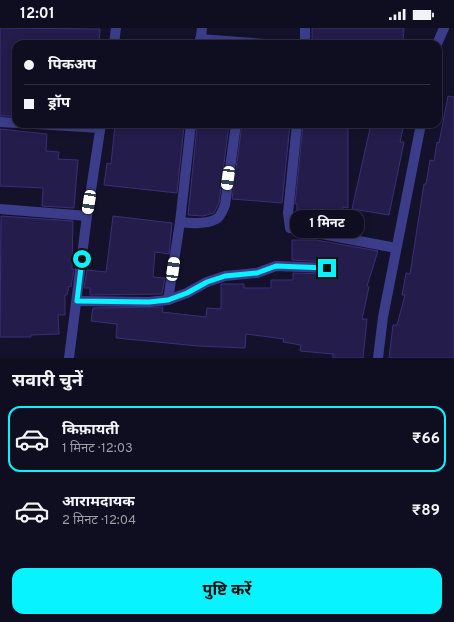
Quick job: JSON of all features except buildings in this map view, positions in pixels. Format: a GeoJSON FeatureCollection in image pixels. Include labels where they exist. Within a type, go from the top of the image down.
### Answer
{"type":"FeatureCollection","features":[{"type":"Feature","properties":{"kind":"street"},"geometry":{"type":"LineString","coordinates":[[114,40],[116,28]]}},
{"type":"Feature","properties":{"kind":"street"},"geometry":{"type":"LineString","coordinates":[[200,40],[202,28]]}},
{"type":"Feature","properties":{"kind":"street"},"geometry":{"type":"LineString","coordinates":[[305,28],[305,40]]}},
{"type":"Feature","properties":{"kind":"street"},"geometry":{"type":"LineString","coordinates":[[439,40],[444,28]]}},
{"type":"Feature","properties":{"kind":"street"},"geometry":{"type":"LineString","coordinates":[[0,122],[12,123]]}},
{"type":"Feature","properties":{"kind":"street"},"geometry":{"type":"LineString","coordinates":[[69,358],[87,216],[101,128]]}},
{"type":"Feature","properties":{"kind":"street"},"geometry":{"type":"LineString","coordinates":[[168,300],[180,222],[191,128]]}},
{"type":"Feature","properties":{"kind":"street"},"geometry":{"type":"LineString","coordinates":[[180,222],[196,223],[216,219],[220,216],[225,205],[235,128]]}},
{"type":"Feature","properties":{"kind":"street"},"geometry":{"type":"LineString","coordinates":[[297,128],[288,213],[290,228],[301,232],[396,248]]}},
{"type":"Feature","properties":{"kind":"street"},"geometry":{"type":"LineString","coordinates":[[378,358],[383,317],[420,128]]}},
{"type":"Feature","properties":{"kind":"street"},"geometry":{"type":"LineString","coordinates":[[0,210],[87,216]]}},
{"type":"Feature","properties":{"kind":"street"},"geometry":{"type":"LineString","coordinates":[[77,301],[149,302],[168,300],[187,293],[207,282],[225,276],[257,273],[276,266],[327,268]]}},
{"type":"Feature","properties":{"kind":"route"},"geometry":{"type":"LineString","coordinates":[[82,259],[77,301],[149,302],[168,300],[187,293],[207,282],[225,276],[257,273],[276,266],[327,268]]}}]}
